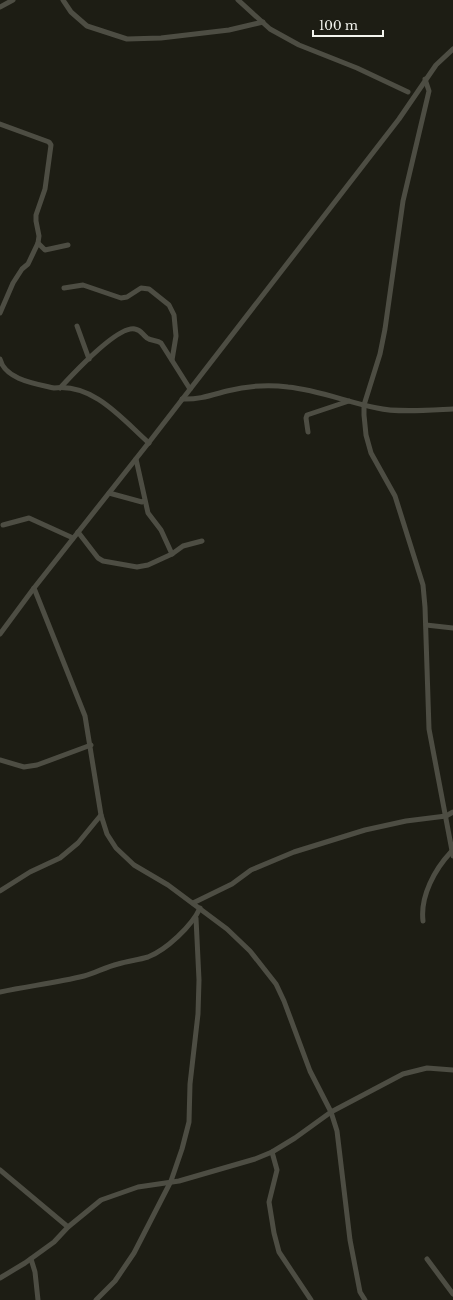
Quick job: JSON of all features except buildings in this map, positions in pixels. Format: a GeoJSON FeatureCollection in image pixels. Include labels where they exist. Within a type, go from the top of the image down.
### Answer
{"type":"FeatureCollection","features":[{"type":"Feature","properties":{"kind":"street"},"geometry":{"type":"LineString","coordinates":[[0,7],[13,0]]}},
{"type":"Feature","properties":{"kind":"street"},"geometry":{"type":"LineString","coordinates":[[62,0],[71,12],[86,26],[127,39],[161,38],[228,30],[263,22]]}},
{"type":"Feature","properties":{"kind":"street"},"geometry":{"type":"LineString","coordinates":[[238,0],[270,29],[299,45],[357,68],[408,92]]}},
{"type":"Feature","properties":{"kind":"street"},"geometry":{"type":"LineString","coordinates":[[0,634],[34,588],[149,443],[399,119],[436,65],[453,49]]}},
{"type":"Feature","properties":{"kind":"street"},"geometry":{"type":"LineString","coordinates":[[423,921],[423,908],[426,896],[439,866],[452,854],[451,832],[446,816],[429,730],[426,625],[423,585],[418,565],[395,496],[371,453],[366,435],[364,405],[380,354],[385,329],[403,201],[429,91],[426,79]]}},
{"type":"Feature","properties":{"kind":"street"},"geometry":{"type":"LineString","coordinates":[[0,124],[49,142],[51,146],[45,189],[36,215],[39,236],[38,243],[28,264],[22,269],[13,283],[0,313]]}},
{"type":"Feature","properties":{"kind":"street"},"geometry":{"type":"LineString","coordinates":[[38,243],[45,250],[68,245]]}},
{"type":"Feature","properties":{"kind":"street"},"geometry":{"type":"LineString","coordinates":[[64,288],[84,285],[121,298],[127,297],[141,288],[149,289],[169,305],[174,315],[176,336],[172,361]]}},
{"type":"Feature","properties":{"kind":"street"},"geometry":{"type":"LineString","coordinates":[[77,326],[88,359]]}},
{"type":"Feature","properties":{"kind":"street"},"geometry":{"type":"LineString","coordinates":[[60,388],[88,359],[119,334],[130,328],[142,332],[146,338],[161,343],[190,389]]}},
{"type":"Feature","properties":{"kind":"street"},"geometry":{"type":"LineString","coordinates":[[0,359],[2,367],[15,376],[54,388],[79,391],[103,401],[149,443]]}},
{"type":"Feature","properties":{"kind":"street"},"geometry":{"type":"LineString","coordinates":[[182,399],[195,400],[227,391],[262,385],[287,386],[318,392],[378,408],[396,410],[453,409]]}},
{"type":"Feature","properties":{"kind":"street"},"geometry":{"type":"LineString","coordinates":[[308,432],[307,415],[349,401]]}},
{"type":"Feature","properties":{"kind":"street"},"geometry":{"type":"LineString","coordinates":[[136,459],[144,501],[148,513],[162,530],[172,554]]}},
{"type":"Feature","properties":{"kind":"street"},"geometry":{"type":"LineString","coordinates":[[109,493],[142,502],[144,501]]}},
{"type":"Feature","properties":{"kind":"street"},"geometry":{"type":"LineString","coordinates":[[3,525],[29,518],[73,538]]}},
{"type":"Feature","properties":{"kind":"street"},"geometry":{"type":"LineString","coordinates":[[78,532],[98,558],[109,564],[137,567],[148,565],[172,554],[184,546],[202,541]]}},
{"type":"Feature","properties":{"kind":"street"},"geometry":{"type":"LineString","coordinates":[[34,588],[85,716],[91,745],[101,815],[107,834],[116,848],[134,865],[168,885],[227,929],[250,951],[276,984],[291,1018],[310,1070],[331,1112],[337,1131],[356,1273],[360,1292],[365,1300]]}},
{"type":"Feature","properties":{"kind":"street"},"geometry":{"type":"LineString","coordinates":[[426,625],[453,628]]}},
{"type":"Feature","properties":{"kind":"street"},"geometry":{"type":"LineString","coordinates":[[0,760],[24,767],[37,766],[91,745]]}},
{"type":"Feature","properties":{"kind":"street"},"geometry":{"type":"LineString","coordinates":[[193,903],[232,884],[251,870],[294,852],[365,830],[406,821],[446,816],[453,812]]}},
{"type":"Feature","properties":{"kind":"street"},"geometry":{"type":"LineString","coordinates":[[0,891],[30,872],[60,858],[78,844],[101,815]]}},
{"type":"Feature","properties":{"kind":"street"},"geometry":{"type":"LineString","coordinates":[[96,1300],[115,1281],[134,1253],[171,1181],[188,1122],[190,1084],[198,1014],[199,980],[196,918],[200,908]]}},
{"type":"Feature","properties":{"kind":"street"},"geometry":{"type":"LineString","coordinates":[[0,992],[85,975],[119,963],[148,957],[158,952],[196,918]]}},
{"type":"Feature","properties":{"kind":"street"},"geometry":{"type":"LineString","coordinates":[[0,1278],[31,1259],[54,1242],[68,1227],[101,1200],[138,1187],[179,1181],[255,1159],[272,1152],[331,1112],[403,1074],[427,1068],[453,1070]]}},
{"type":"Feature","properties":{"kind":"street"},"geometry":{"type":"LineString","coordinates":[[272,1152],[277,1170],[269,1202],[279,1252],[311,1300]]}},
{"type":"Feature","properties":{"kind":"street"},"geometry":{"type":"LineString","coordinates":[[0,1170],[68,1227]]}},
{"type":"Feature","properties":{"kind":"street"},"geometry":{"type":"LineString","coordinates":[[31,1259],[35,1272],[38,1300]]}},
{"type":"Feature","properties":{"kind":"street"},"geometry":{"type":"LineString","coordinates":[[427,1259],[453,1295],[452,1300]]}}]}
